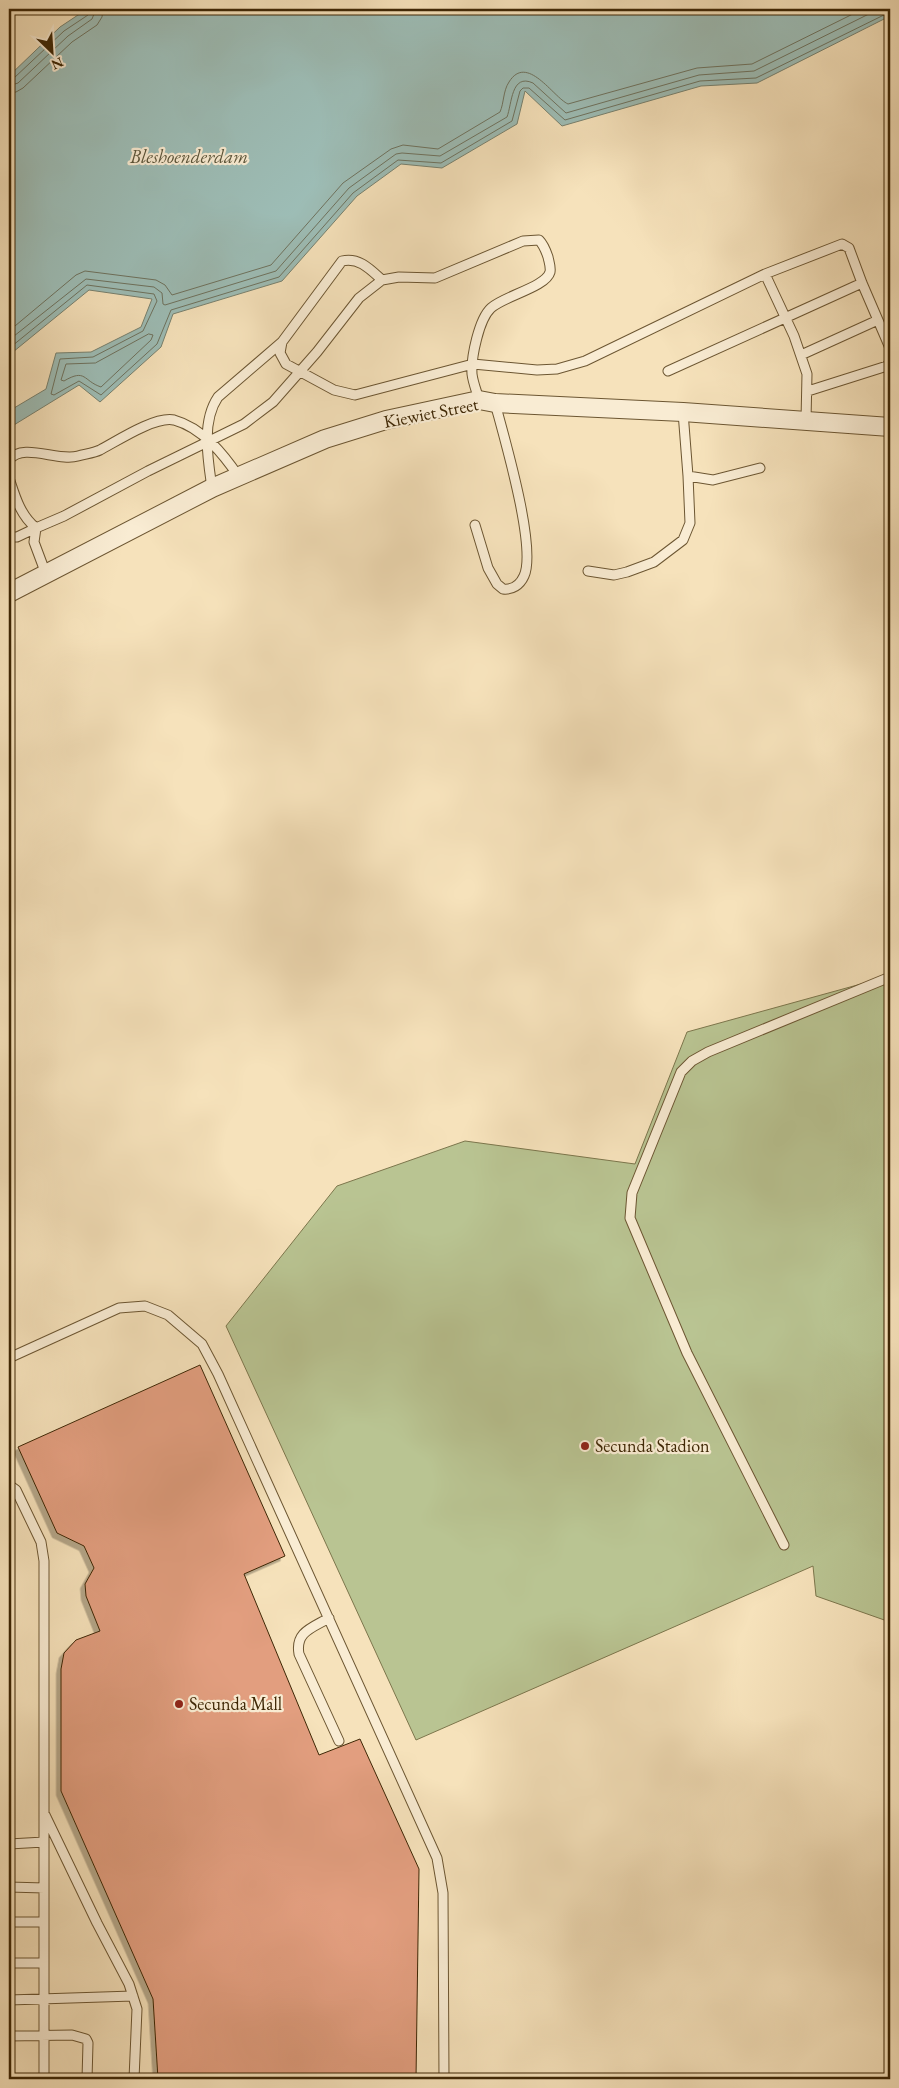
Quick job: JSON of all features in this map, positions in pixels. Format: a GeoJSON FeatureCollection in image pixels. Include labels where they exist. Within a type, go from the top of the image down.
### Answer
{"type":"FeatureCollection","features":[{"type":"Feature","properties":{"kind":"street","name":"Kiewiet Street"},"geometry":{"type":"LineString","coordinates":[[9,593],[212,488],[325,439],[386,420],[487,402],[683,412],[806,420],[890,428]]}},
{"type":"Feature","properties":{"kind":"lane"},"geometry":{"type":"LineString","coordinates":[[9,537],[17,537],[64,516],[244,424],[273,402],[317,352],[359,298],[382,280],[399,277],[435,278],[523,241],[530,239],[540,240],[550,265],[551,271],[548,277],[490,309],[478,335],[472,374],[487,402],[523,514],[527,562],[524,576],[510,590],[503,589],[491,575],[475,525]]}},
{"type":"Feature","properties":{"kind":"lane"},"geometry":{"type":"LineString","coordinates":[[282,342],[280,353],[286,364],[334,390],[355,395],[473,364],[537,370],[573,366],[764,274],[842,244],[849,248],[890,348]]}},
{"type":"Feature","properties":{"kind":"lane"},"geometry":{"type":"LineString","coordinates":[[212,488],[207,455],[210,413],[218,397],[282,342],[342,261],[350,259],[367,266],[382,280]]}},
{"type":"Feature","properties":{"kind":"lane"},"geometry":{"type":"LineString","coordinates":[[764,274],[786,317],[807,374],[806,420]]}},
{"type":"Feature","properties":{"kind":"lane"},"geometry":{"type":"LineString","coordinates":[[668,371],[862,283]]}},
{"type":"Feature","properties":{"kind":"lane"},"geometry":{"type":"LineString","coordinates":[[801,355],[878,320]]}},
{"type":"Feature","properties":{"kind":"lane"},"geometry":{"type":"LineString","coordinates":[[808,391],[887,366],[890,362]]}},
{"type":"Feature","properties":{"kind":"lane"},"geometry":{"type":"LineString","coordinates":[[588,571],[614,574],[627,572],[654,562],[683,540],[690,522],[683,412]]}},
{"type":"Feature","properties":{"kind":"lane"},"geometry":{"type":"LineString","coordinates":[[10,458],[22,452],[74,458],[99,450],[110,443],[163,419],[174,420],[185,425],[220,450],[239,477]]}},
{"type":"Feature","properties":{"kind":"lane"},"geometry":{"type":"LineString","coordinates":[[688,476],[713,480],[760,468]]}},
{"type":"Feature","properties":{"kind":"lane"},"geometry":{"type":"LineString","coordinates":[[9,478],[27,521],[36,528]]}},
{"type":"Feature","properties":{"kind":"lane"},"geometry":{"type":"LineString","coordinates":[[36,528],[34,542],[46,574]]}},
{"type":"Feature","properties":{"kind":"lane"},"geometry":{"type":"LineString","coordinates":[[784,1544],[683,1345],[630,1218],[632,1193],[681,1072],[692,1061],[757,1031],[890,977]]}},
{"type":"Feature","properties":{"kind":"lane"},"geometry":{"type":"LineString","coordinates":[[9,1358],[119,1308],[145,1306],[168,1316],[202,1344],[218,1374],[437,1858],[442,1875],[444,1893],[444,2079]]}},
{"type":"Feature","properties":{"kind":"lane"},"geometry":{"type":"LineString","coordinates":[[9,1485],[16,1490],[41,1542],[44,1561],[44,2079]]}},
{"type":"Feature","properties":{"kind":"lane"},"geometry":{"type":"LineString","coordinates":[[329,1618],[302,1634],[297,1644],[299,1654],[339,1741]]}},
{"type":"Feature","properties":{"kind":"lane"},"geometry":{"type":"LineString","coordinates":[[44,1812],[96,1923],[129,1984],[137,2009],[134,2079]]}},
{"type":"Feature","properties":{"kind":"lane"},"geometry":{"type":"LineString","coordinates":[[9,1844],[44,1842]]}},
{"type":"Feature","properties":{"kind":"lane"},"geometry":{"type":"LineString","coordinates":[[9,1887],[44,1888]]}},
{"type":"Feature","properties":{"kind":"lane"},"geometry":{"type":"LineString","coordinates":[[9,1922],[44,1922]]}},
{"type":"Feature","properties":{"kind":"lane"},"geometry":{"type":"LineString","coordinates":[[9,1963],[44,1963]]}},
{"type":"Feature","properties":{"kind":"lane"},"geometry":{"type":"LineString","coordinates":[[9,2000],[133,1996]]}},
{"type":"Feature","properties":{"kind":"lane"},"geometry":{"type":"LineString","coordinates":[[9,2036],[79,2036],[86,2039],[88,2043],[87,2079]]}},
{"type":"Feature","properties":{"kind":"green space","name":"Secunda Stadion"},"geometry":{"type":"Polygon","coordinates":[[[890,976],[890,1622],[816,1596],[813,1566],[416,1740],[226,1326],[337,1186],[465,1141],[635,1164],[687,1032],[890,976]]]}},
{"type":"Feature","properties":{"kind":"water","name":"Bleshoenderdam"},"geometry":{"type":"Polygon","coordinates":[[[87,9],[890,9],[890,16],[757,83],[701,86],[562,126],[525,91],[517,124],[442,168],[401,164],[357,196],[282,281],[173,314],[161,347],[100,402],[79,385],[9,428],[9,411],[46,389],[56,353],[91,352],[141,327],[152,299],[89,290],[13,352],[9,351],[9,76],[60,27],[87,9]]]}},
{"type":"Feature","properties":{"kind":"building","name":"Secunda Mall"},"geometry":{"type":"Polygon","coordinates":[[[200,1365],[285,1556],[244,1574],[319,1755],[360,1739],[419,1869],[416,2079],[158,2079],[153,1999],[61,1791],[61,1669],[64,1653],[76,1640],[100,1631],[86,1596],[85,1584],[94,1568],[84,1546],[57,1533],[18,1447],[200,1365]]]}},
{"type":"Feature","properties":{"kind":"place","name":"Secunda Stadion"},"geometry":{"type":"Point","coordinates":[585,1446]}},
{"type":"Feature","properties":{"kind":"place","name":"Secunda Mall"},"geometry":{"type":"Point","coordinates":[179,1704]}}]}
